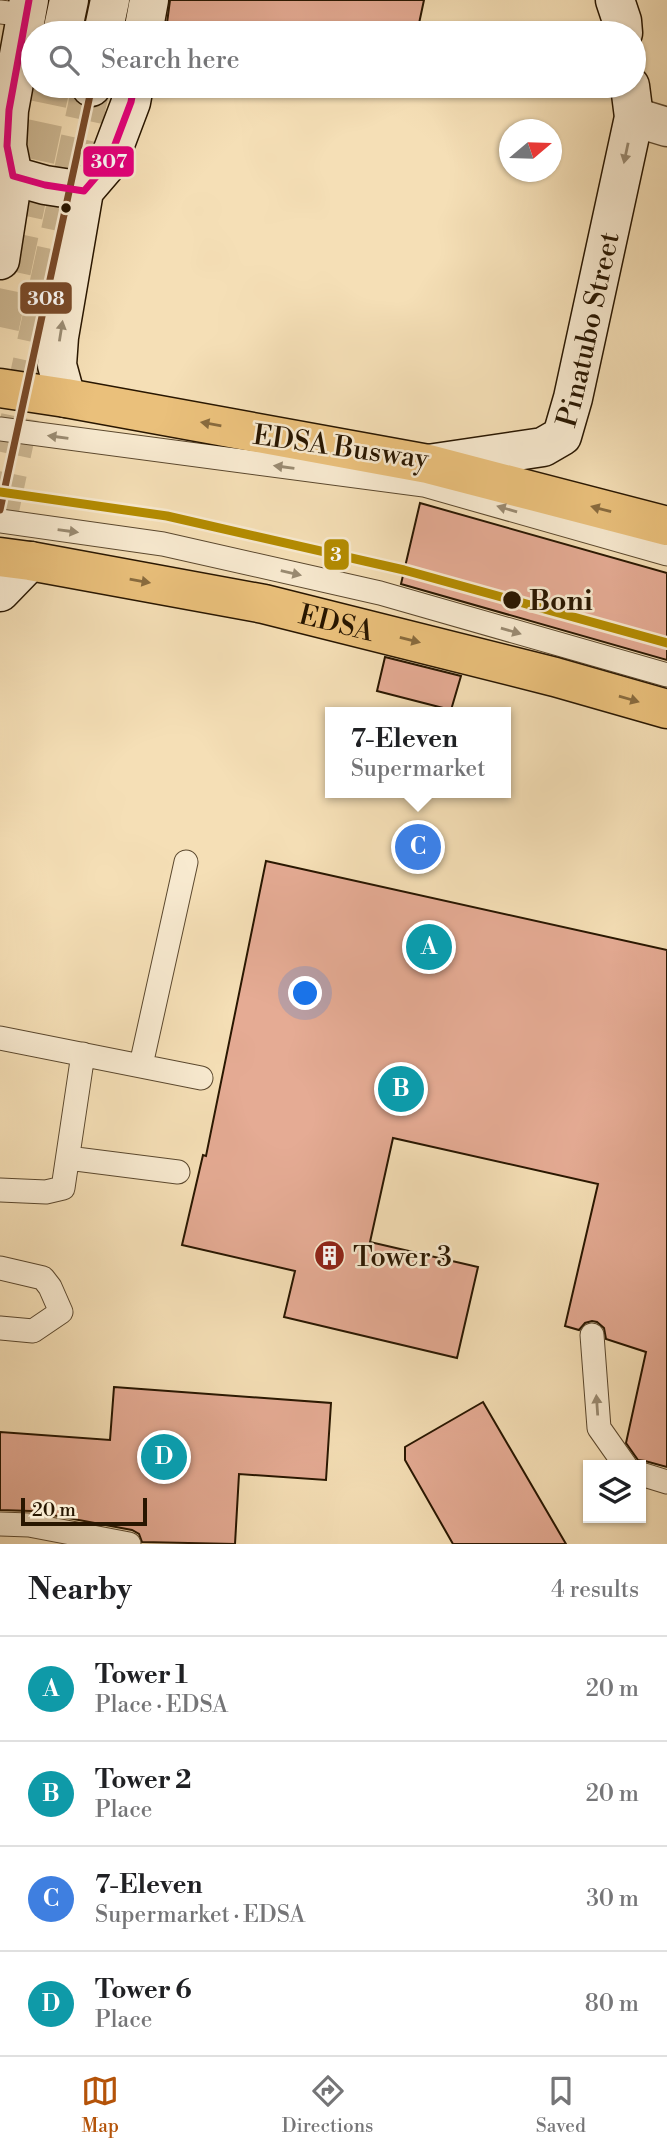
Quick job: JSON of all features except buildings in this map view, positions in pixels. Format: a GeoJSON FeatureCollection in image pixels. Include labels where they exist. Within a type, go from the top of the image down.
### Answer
{"type":"FeatureCollection","features":[{"type":"Feature","properties":{"kind":"highway"},"geometry":{"type":"LineString","coordinates":[[0,388],[428,464],[667,526]]}},
{"type":"Feature","properties":{"kind":"highway","name":"EDSA"},"geometry":{"type":"LineString","coordinates":[[15,559],[264,604],[555,677],[667,709]]}},
{"type":"Feature","properties":{"kind":"main road"},"geometry":{"type":"LineString","coordinates":[[65,21],[69,0]]}},
{"type":"Feature","properties":{"kind":"main road"},"geometry":{"type":"LineString","coordinates":[[106,21],[110,0]]}},
{"type":"Feature","properties":{"kind":"main road"},"geometry":{"type":"LineString","coordinates":[[145,21],[149,0]]}},
{"type":"Feature","properties":{"kind":"main road"},"geometry":{"type":"LineString","coordinates":[[615,0],[622,21]]}},
{"type":"Feature","properties":{"kind":"main road"},"geometry":{"type":"LineString","coordinates":[[0,260],[13,176],[8,146],[9,110],[18,9]]}},
{"type":"Feature","properties":{"kind":"main road"},"geometry":{"type":"LineString","coordinates":[[65,398],[57,365],[84,191],[108,163],[132,98]]}},
{"type":"Feature","properties":{"kind":"main road","name":"Pinatubo Street"},"geometry":{"type":"LineString","coordinates":[[428,464],[543,447],[562,436],[643,110]]}},
{"type":"Feature","properties":{"kind":"main road"},"geometry":{"type":"LineString","coordinates":[[13,176],[45,185],[84,191]]}},
{"type":"Feature","properties":{"kind":"main road"},"geometry":{"type":"LineString","coordinates":[[0,592],[15,559]]}},
{"type":"Feature","properties":{"kind":"lane","name":"EDSA Busway"},"geometry":{"type":"LineString","coordinates":[[0,429],[424,485],[667,554]]}},
{"type":"Feature","properties":{"kind":"lane"},"geometry":{"type":"LineString","coordinates":[[0,521],[163,544],[380,593],[667,675]]}},
{"type":"Feature","properties":{"kind":"lane"},"geometry":{"type":"LineString","coordinates":[[141,1065],[186,862]]}},
{"type":"Feature","properties":{"kind":"lane"},"geometry":{"type":"LineString","coordinates":[[0,1038],[201,1077]]}},
{"type":"Feature","properties":{"kind":"lane"},"geometry":{"type":"LineString","coordinates":[[0,1190],[46,1192],[63,1188],[83,1054]]}},
{"type":"Feature","properties":{"kind":"lane"},"geometry":{"type":"LineString","coordinates":[[68,1158],[178,1172]]}},
{"type":"Feature","properties":{"kind":"lane"},"geometry":{"type":"LineString","coordinates":[[0,1268],[43,1278],[61,1312],[33,1331],[0,1328]]}},
{"type":"Feature","properties":{"kind":"lane"},"geometry":{"type":"LineString","coordinates":[[592,1335],[599,1428],[621,1460]]}},
{"type":"Feature","properties":{"kind":"lane"},"geometry":{"type":"LineString","coordinates":[[646,1476],[667,1482]]}},
{"type":"Feature","properties":{"kind":"lane"},"geometry":{"type":"LineString","coordinates":[[0,1524],[29,1525],[129,1544]]}},
{"type":"Feature","properties":{"kind":"tunnel"},"geometry":{"type":"LineString","coordinates":[[0,327],[48,98]]}},
{"type":"Feature","properties":{"kind":"tunnel"},"geometry":{"type":"LineString","coordinates":[[0,510],[89,98]]}},
{"type":"Feature","properties":{"kind":"rail line","name":"3"},"geometry":{"type":"LineString","coordinates":[[0,492],[167,516],[404,570],[667,643]]}},
{"type":"Feature","properties":{"kind":"transit line","name":"307"},"geometry":{"type":"LineString","coordinates":[[25,21],[29,0]]}},
{"type":"Feature","properties":{"kind":"transit line","name":"307"},"geometry":{"type":"LineString","coordinates":[[21,44],[9,110],[7,146],[13,176],[45,185],[84,191],[108,163],[132,98]]}},
{"type":"Feature","properties":{"kind":"transit line","name":"308"},"geometry":{"type":"LineString","coordinates":[[0,510],[89,98]]}},
{"type":"Feature","properties":{"kind":"place","name":"Boni"},"geometry":{"type":"Point","coordinates":[512,600]}},
{"type":"Feature","properties":{"kind":"place","name":"7-Eleven"},"geometry":{"type":"Point","coordinates":[418,847]}},
{"type":"Feature","properties":{"kind":"place","name":"Tower 1"},"geometry":{"type":"Point","coordinates":[429,947]}},
{"type":"Feature","properties":{"kind":"place","name":"Tower 2"},"geometry":{"type":"Point","coordinates":[401,1089]}},
{"type":"Feature","properties":{"kind":"place","name":"Tower 3"},"geometry":{"type":"Point","coordinates":[330,1256]}},
{"type":"Feature","properties":{"kind":"place","name":"Tower 6"},"geometry":{"type":"Point","coordinates":[164,1457]}}]}
